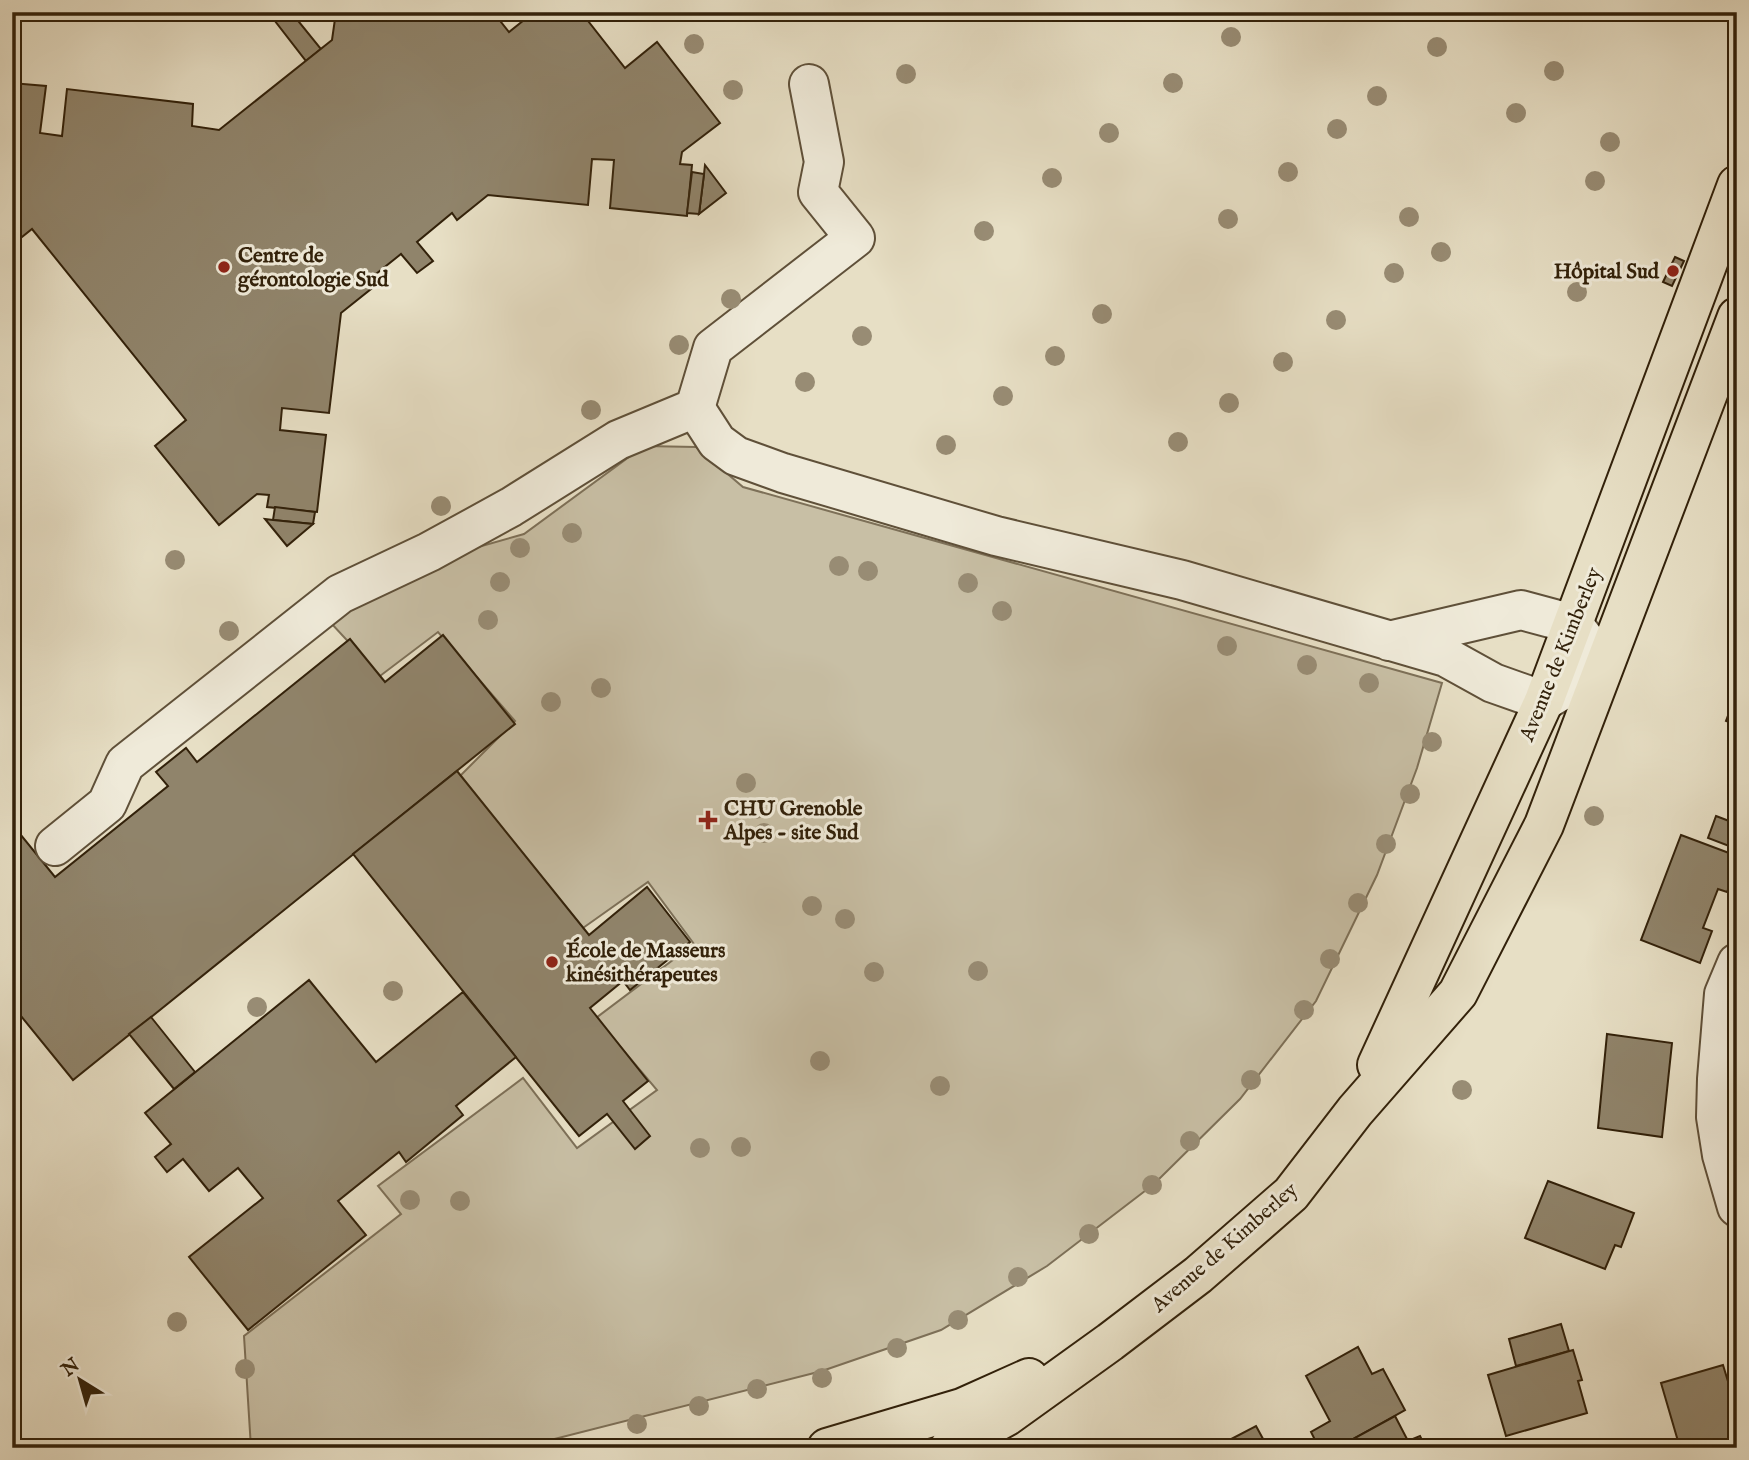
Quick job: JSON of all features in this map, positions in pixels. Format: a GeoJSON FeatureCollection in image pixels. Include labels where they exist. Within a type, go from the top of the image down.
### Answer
{"type":"FeatureCollection","features":[{"type":"Feature","properties":{"kind":"main road","name":"Avenue de Kimberley"},"geometry":{"type":"LineString","coordinates":[[1355,1111],[1544,701],[1737,185]]}},
{"type":"Feature","properties":{"kind":"main road","name":"Avenue de Kimberley"},"geometry":{"type":"LineString","coordinates":[[949,1448],[1007,1416],[1110,1342],[1198,1275],[1291,1194],[1355,1111],[1458,993],[1544,825],[1737,317]]}},
{"type":"Feature","properties":{"kind":"main road","name":"Avenue de Kimberley"},"geometry":{"type":"LineString","coordinates":[[828,1448],[962,1408],[1110,1342]]}},
{"type":"Feature","properties":{"kind":"street"},"geometry":{"type":"LineString","coordinates":[[810,83],[824,162],[818,192],[855,238],[713,348],[695,408],[717,442],[736,456],[783,473],[996,536],[1182,580],[1389,641],[1446,657],[1493,683],[1544,701],[1604,665],[1573,624],[1521,610],[1389,641]]}},
{"type":"Feature","properties":{"kind":"street"},"geometry":{"type":"LineString","coordinates":[[55,846],[107,804],[125,764],[340,594],[429,552],[476,526],[618,440],[695,408]]}},
{"type":"Feature","properties":{"kind":"street"},"geometry":{"type":"LineString","coordinates":[[1737,962],[1724,994],[1716,1117],[1722,1154],[1737,1207]]}},
{"type":"Feature","properties":{"kind":"shaded area"},"geometry":{"type":"Polygon","coordinates":[[[644,446],[696,447],[743,487],[1442,683],[1417,768],[1377,875],[1316,1001],[1240,1099],[1154,1184],[1047,1266],[941,1330],[822,1371],[519,1448],[251,1448],[244,1336],[401,1214],[378,1186],[523,1078],[577,1148],[657,1090],[596,1018],[694,944],[648,882],[583,928],[458,778],[515,721],[438,632],[380,676],[330,622],[443,557],[524,534],[644,446]]]}},
{"type":"Feature","properties":{"kind":"building"},"geometry":{"type":"Polygon","coordinates":[[[268,12],[291,12],[321,49],[306,61],[268,12]]]}},
{"type":"Feature","properties":{"kind":"building","name":"Centre de gérontologie Sud"},"geometry":{"type":"Polygon","coordinates":[[[336,12],[493,12],[509,32],[534,12],[581,12],[625,68],[657,42],[720,123],[682,152],[680,164],[692,165],[687,216],[610,208],[614,160],[592,159],[588,205],[488,195],[457,220],[452,213],[417,242],[433,261],[417,273],[401,254],[366,282],[371,289],[341,313],[329,413],[282,408],[280,430],[326,435],[317,512],[267,507],[269,495],[257,494],[219,525],[155,446],[186,420],[32,229],[12,245],[12,83],[46,86],[40,133],[62,136],[67,89],[193,104],[192,126],[219,130],[332,40],[336,12]]]}},
{"type":"Feature","properties":{"kind":"building"},"geometry":{"type":"Polygon","coordinates":[[[705,165],[726,193],[699,214],[704,174],[705,165]]]}},
{"type":"Feature","properties":{"kind":"building"},"geometry":{"type":"Polygon","coordinates":[[[692,172],[704,174],[699,214],[687,213],[692,172]]]}},
{"type":"Feature","properties":{"kind":"building","name":"Hôpital Sud"},"geometry":{"type":"Polygon","coordinates":[[[1675,257],[1684,261],[1672,286],[1663,282],[1675,257]]]}},
{"type":"Feature","properties":{"kind":"building"},"geometry":{"type":"Polygon","coordinates":[[[275,507],[315,512],[313,524],[273,520],[275,507]]]}},
{"type":"Feature","properties":{"kind":"building"},"geometry":{"type":"Polygon","coordinates":[[[265,519],[273,520],[313,524],[287,546],[265,519]]]}},
{"type":"Feature","properties":{"kind":"building"},"geometry":{"type":"Polygon","coordinates":[[[443,635],[515,724],[73,1080],[12,1005],[12,824],[55,877],[168,786],[156,772],[186,748],[197,762],[350,639],[385,682],[443,635]]]}},
{"type":"Feature","properties":{"kind":"building"},"geometry":{"type":"Polygon","coordinates":[[[1737,692],[1737,725],[1726,721],[1737,692]]]}},
{"type":"Feature","properties":{"kind":"building","name":"École de Masseurs kinésithérapeutes"},"geometry":{"type":"Polygon","coordinates":[[[457,771],[589,935],[647,887],[690,942],[630,990],[623,981],[590,1008],[648,1081],[623,1101],[650,1136],[635,1149],[607,1114],[579,1136],[353,854],[457,771]]]}},
{"type":"Feature","properties":{"kind":"building"},"geometry":{"type":"Polygon","coordinates":[[[1716,816],[1737,824],[1737,849],[1708,838],[1716,816]]]}},
{"type":"Feature","properties":{"kind":"building"},"geometry":{"type":"Polygon","coordinates":[[[1681,835],[1737,856],[1737,867],[1727,892],[1718,889],[1703,928],[1712,931],[1700,963],[1641,940],[1681,835]]]}},
{"type":"Feature","properties":{"kind":"building"},"geometry":{"type":"Polygon","coordinates":[[[309,980],[376,1062],[463,992],[516,1057],[456,1106],[463,1115],[406,1162],[399,1152],[338,1201],[366,1235],[248,1330],[189,1257],[263,1198],[238,1168],[209,1191],[183,1159],[167,1172],[155,1157],[171,1144],[145,1113],[309,980]]]}},
{"type":"Feature","properties":{"kind":"building"},"geometry":{"type":"Polygon","coordinates":[[[151,1017],[195,1072],[174,1089],[129,1034],[151,1017]]]}},
{"type":"Feature","properties":{"kind":"building"},"geometry":{"type":"Polygon","coordinates":[[[1607,1034],[1672,1043],[1662,1137],[1598,1128],[1607,1034]]]}},
{"type":"Feature","properties":{"kind":"building"},"geometry":{"type":"Polygon","coordinates":[[[1548,1181],[1634,1213],[1621,1247],[1615,1245],[1605,1269],[1525,1238],[1548,1181]]]}},
{"type":"Feature","properties":{"kind":"building"},"geometry":{"type":"Polygon","coordinates":[[[1561,1324],[1569,1351],[1516,1366],[1509,1339],[1561,1324]]]}},
{"type":"Feature","properties":{"kind":"building"},"geometry":{"type":"Polygon","coordinates":[[[1358,1347],[1372,1374],[1383,1369],[1405,1410],[1337,1448],[1319,1448],[1311,1432],[1330,1421],[1306,1376],[1358,1347]]]}},
{"type":"Feature","properties":{"kind":"building"},"geometry":{"type":"Polygon","coordinates":[[[1573,1350],[1582,1380],[1578,1381],[1587,1413],[1506,1436],[1488,1375],[1573,1350]]]}},
{"type":"Feature","properties":{"kind":"building"},"geometry":{"type":"Polygon","coordinates":[[[1723,1365],[1737,1411],[1737,1448],[1680,1448],[1661,1383],[1723,1365]]]}},
{"type":"Feature","properties":{"kind":"building"},"geometry":{"type":"Polygon","coordinates":[[[1395,1416],[1408,1441],[1420,1436],[1426,1448],[1343,1448],[1342,1445],[1395,1416]]]}},
{"type":"Feature","properties":{"kind":"building"},"geometry":{"type":"Polygon","coordinates":[[[1256,1426],[1268,1448],[1214,1448],[1256,1426]]]}},
{"type":"Feature","properties":{"kind":"place","name":"Centre de gérontologie Sud"},"geometry":{"type":"Point","coordinates":[224,267]}},
{"type":"Feature","properties":{"kind":"place","name":"Hôpital Sud"},"geometry":{"type":"Point","coordinates":[1673,271]}},
{"type":"Feature","properties":{"kind":"place","name":"CHU Grenoble Alpes - site Sud"},"geometry":{"type":"Point","coordinates":[708,820]}},
{"type":"Feature","properties":{"kind":"place","name":"École de Masseurs kinésithérapeutes"},"geometry":{"type":"Point","coordinates":[552,962]}}]}
